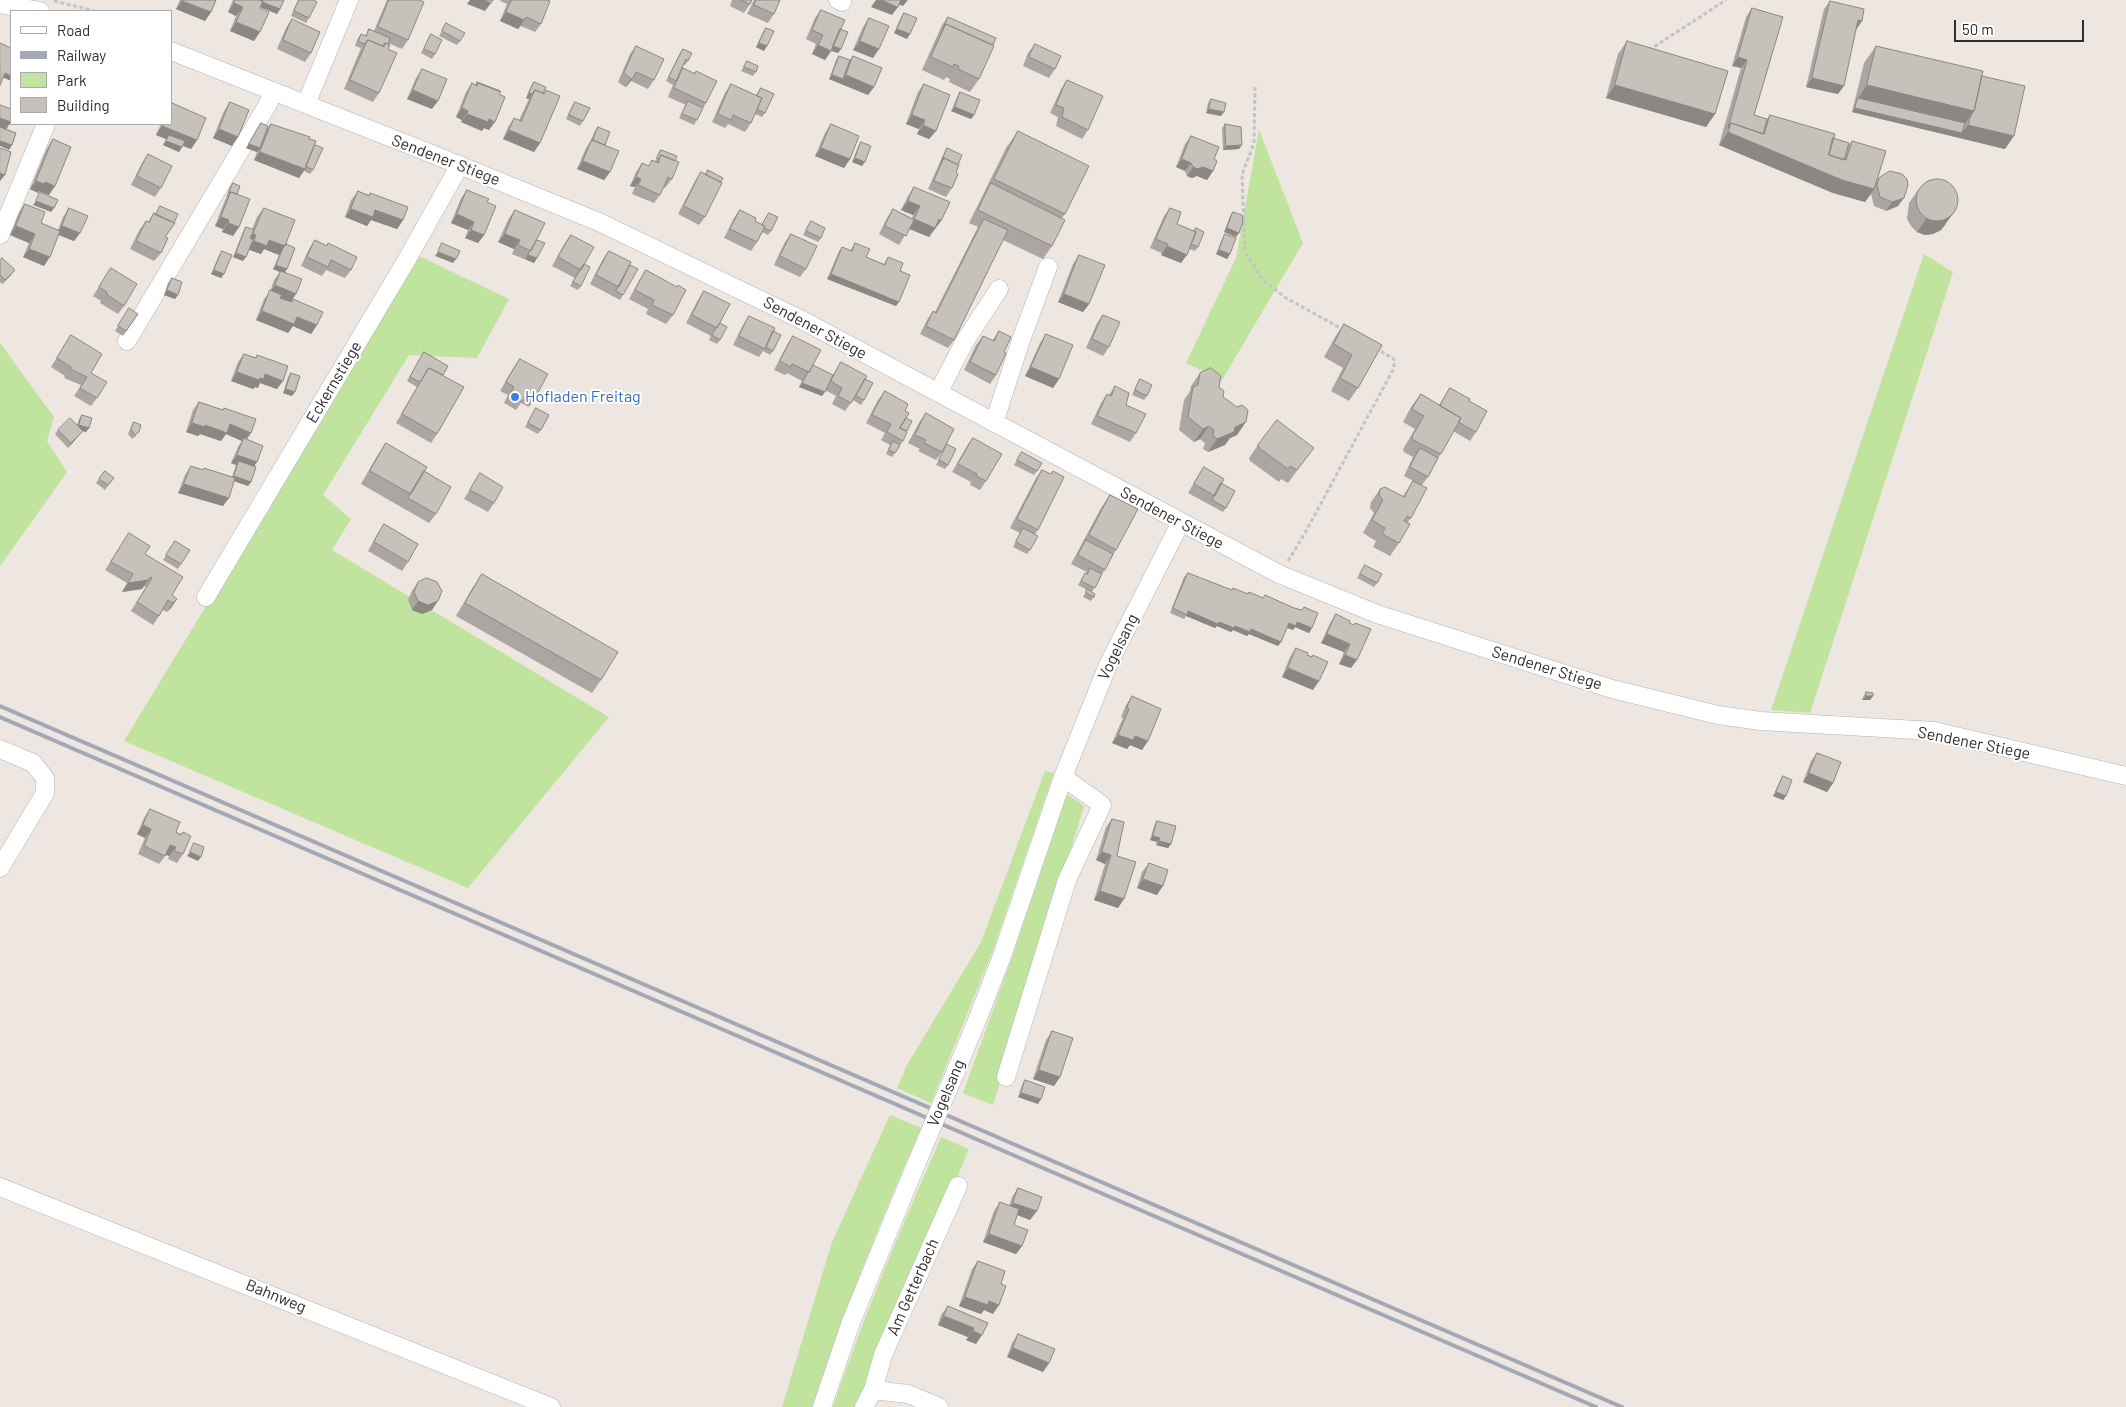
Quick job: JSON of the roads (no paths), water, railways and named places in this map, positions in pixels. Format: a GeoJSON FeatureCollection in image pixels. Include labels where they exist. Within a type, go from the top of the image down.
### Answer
{"type":"FeatureCollection","features":[{"type":"Feature","properties":{"kind":"street"},"geometry":{"type":"LineString","coordinates":[[306,104],[349,0]]}},
{"type":"Feature","properties":{"kind":"street"},"geometry":{"type":"LineString","coordinates":[[0,4],[34,10]]}},
{"type":"Feature","properties":{"kind":"street","name":"Sendener Stiege"},"geometry":{"type":"LineString","coordinates":[[172,51],[460,165],[608,226],[800,319],[1279,574],[1384,616],[1545,668],[1670,704],[1718,715],[1762,722],[1934,731],[2126,776]]}},
{"type":"Feature","properties":{"kind":"street"},"geometry":{"type":"LineString","coordinates":[[127,341],[268,104],[273,91]]}},
{"type":"Feature","properties":{"kind":"street"},"geometry":{"type":"LineString","coordinates":[[0,235],[46,125]]}},
{"type":"Feature","properties":{"kind":"street","name":"Eckernstiege"},"geometry":{"type":"LineString","coordinates":[[206,597],[411,252],[460,165]]}},
{"type":"Feature","properties":{"kind":"street"},"geometry":{"type":"LineString","coordinates":[[994,423],[1021,340],[1048,267]]}},
{"type":"Feature","properties":{"kind":"street"},"geometry":{"type":"LineString","coordinates":[[938,394],[966,341],[999,288]]}},
{"type":"Feature","properties":{"kind":"street","name":"Vogelsang"},"geometry":{"type":"LineString","coordinates":[[822,1407],[850,1322],[978,1018],[1002,956],[1063,776],[1108,665],[1181,522]]}},
{"type":"Feature","properties":{"kind":"street"},"geometry":{"type":"LineString","coordinates":[[0,749],[33,763],[45,778],[45,793],[0,868]]}},
{"type":"Feature","properties":{"kind":"street"},"geometry":{"type":"LineString","coordinates":[[1006,1077],[1067,880],[1102,805],[1063,776]]}},
{"type":"Feature","properties":{"kind":"street","name":"Am Getterbach"},"geometry":{"type":"LineString","coordinates":[[864,1407],[873,1390],[883,1355],[958,1186]]}},
{"type":"Feature","properties":{"kind":"street","name":"Bahnweg"},"geometry":{"type":"LineString","coordinates":[[0,1187],[550,1407]]}},
{"type":"Feature","properties":{"kind":"street"},"geometry":{"type":"LineString","coordinates":[[873,1390],[908,1394],[939,1407]]}},
{"type":"Feature","properties":{"kind":"railway"},"geometry":{"type":"LineString","coordinates":[[0,706],[1622,1407]]}},
{"type":"Feature","properties":{"kind":"railway"},"geometry":{"type":"LineString","coordinates":[[0,717],[1596,1407]]}},
{"type":"Feature","properties":{"kind":"place","name":"Hofladen Freitag"},"geometry":{"type":"Point","coordinates":[515,397]}}]}
